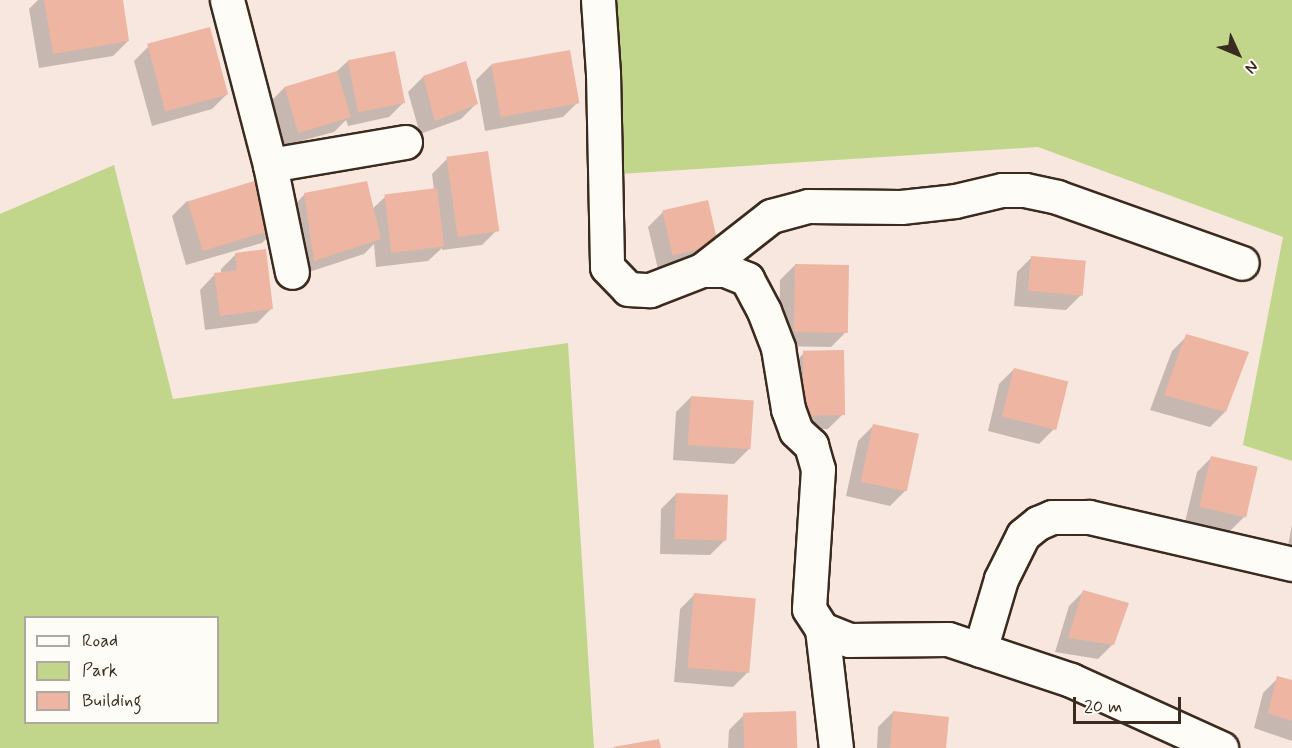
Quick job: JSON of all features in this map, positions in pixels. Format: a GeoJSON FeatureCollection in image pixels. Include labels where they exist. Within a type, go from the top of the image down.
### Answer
{"type":"FeatureCollection","features":[{"type":"Feature","properties":{"kind":"street"},"geometry":{"type":"LineString","coordinates":[[227,0],[270,165],[292,272]]}},
{"type":"Feature","properties":{"kind":"street"},"geometry":{"type":"LineString","coordinates":[[598,0],[603,73],[607,267],[628,290],[650,290],[702,270],[771,216],[808,206],[902,207],[955,201],[1002,190],[1025,190],[1057,197],[1242,263]]}},
{"type":"Feature","properties":{"kind":"street"},"geometry":{"type":"LineString","coordinates":[[270,165],[405,142]]}},
{"type":"Feature","properties":{"kind":"street"},"geometry":{"type":"LineString","coordinates":[[702,270],[724,270],[747,279],[764,311],[778,348],[788,410],[796,431],[811,445],[818,469],[808,609],[822,629],[836,748]]}},
{"type":"Feature","properties":{"kind":"street"},"geometry":{"type":"LineString","coordinates":[[980,650],[1000,579],[1023,535],[1038,523],[1052,517],[1089,518],[1292,564]]}},
{"type":"Feature","properties":{"kind":"street"},"geometry":{"type":"LineString","coordinates":[[822,629],[849,640],[948,639],[1071,680],[1221,748]]}},
{"type":"Feature","properties":{"kind":"green space"},"geometry":{"type":"Polygon","coordinates":[[[599,0],[1292,0],[1292,461],[1243,445],[1283,237],[1038,147],[604,175],[599,0]]]}},
{"type":"Feature","properties":{"kind":"green space"},"geometry":{"type":"Polygon","coordinates":[[[114,165],[173,399],[568,343],[594,748],[0,748],[0,214],[114,165]]]}},
{"type":"Feature","properties":{"kind":"building"},"geometry":{"type":"Polygon","coordinates":[[[44,0],[123,0],[129,41],[53,54],[44,0]]]}},
{"type":"Feature","properties":{"kind":"building"},"geometry":{"type":"Polygon","coordinates":[[[210,27],[228,95],[165,111],[147,44],[210,27]]]}},
{"type":"Feature","properties":{"kind":"building"},"geometry":{"type":"Polygon","coordinates":[[[570,50],[579,103],[501,117],[491,64],[570,50]]]}},
{"type":"Feature","properties":{"kind":"building"},"geometry":{"type":"Polygon","coordinates":[[[395,51],[405,103],[358,112],[348,60],[395,51]]]}},
{"type":"Feature","properties":{"kind":"building"},"geometry":{"type":"Polygon","coordinates":[[[466,61],[478,104],[435,121],[423,76],[466,61]]]}},
{"type":"Feature","properties":{"kind":"building"},"geometry":{"type":"Polygon","coordinates":[[[337,71],[351,117],[298,133],[284,87],[337,71]]]}},
{"type":"Feature","properties":{"kind":"building"},"geometry":{"type":"Polygon","coordinates":[[[488,151],[499,231],[458,237],[446,157],[488,151]]]}},
{"type":"Feature","properties":{"kind":"building"},"geometry":{"type":"Polygon","coordinates":[[[264,178],[279,228],[203,251],[187,201],[264,178]]]}},
{"type":"Feature","properties":{"kind":"building"},"geometry":{"type":"Polygon","coordinates":[[[367,181],[381,239],[314,261],[304,193],[367,181]]]}},
{"type":"Feature","properties":{"kind":"building"},"geometry":{"type":"Polygon","coordinates":[[[437,188],[444,247],[392,253],[384,194],[437,188]]]}},
{"type":"Feature","properties":{"kind":"building"},"geometry":{"type":"Polygon","coordinates":[[[708,200],[718,245],[673,255],[662,211],[708,200]]]}},
{"type":"Feature","properties":{"kind":"building"},"geometry":{"type":"Polygon","coordinates":[[[266,249],[273,309],[220,316],[214,273],[237,270],[235,253],[266,249]]]}},
{"type":"Feature","properties":{"kind":"building"},"geometry":{"type":"Polygon","coordinates":[[[1031,256],[1086,261],[1083,296],[1028,291],[1031,256]]]}},
{"type":"Feature","properties":{"kind":"building"},"geometry":{"type":"Polygon","coordinates":[[[795,264],[849,265],[848,333],[794,332],[795,264]]]}},
{"type":"Feature","properties":{"kind":"building"},"geometry":{"type":"Polygon","coordinates":[[[1186,334],[1249,352],[1226,412],[1164,395],[1186,334]]]}},
{"type":"Feature","properties":{"kind":"building"},"geometry":{"type":"Polygon","coordinates":[[[844,350],[845,415],[804,416],[803,351],[844,350]]]}},
{"type":"Feature","properties":{"kind":"building"},"geometry":{"type":"Polygon","coordinates":[[[1014,368],[1068,382],[1056,430],[1002,417],[1014,368]]]}},
{"type":"Feature","properties":{"kind":"building"},"geometry":{"type":"Polygon","coordinates":[[[691,396],[754,400],[750,449],[688,445],[691,396]]]}},
{"type":"Feature","properties":{"kind":"building"},"geometry":{"type":"Polygon","coordinates":[[[873,424],[919,434],[907,491],[861,482],[873,424]]]}},
{"type":"Feature","properties":{"kind":"building"},"geometry":{"type":"Polygon","coordinates":[[[1211,456],[1258,467],[1246,517],[1199,507],[1211,456]]]}},
{"type":"Feature","properties":{"kind":"building"},"geometry":{"type":"Polygon","coordinates":[[[676,493],[728,495],[726,541],[674,539],[676,493]]]}},
{"type":"Feature","properties":{"kind":"building"},"geometry":{"type":"Polygon","coordinates":[[[1083,590],[1129,603],[1114,645],[1068,638],[1083,590]]]}},
{"type":"Feature","properties":{"kind":"building"},"geometry":{"type":"Polygon","coordinates":[[[694,593],[756,598],[749,673],[687,668],[694,593]]]}},
{"type":"Feature","properties":{"kind":"building"},"geometry":{"type":"Polygon","coordinates":[[[1277,676],[1292,680],[1292,721],[1268,713],[1277,676]]]}},
{"type":"Feature","properties":{"kind":"building"},"geometry":{"type":"Polygon","coordinates":[[[796,711],[797,748],[744,748],[743,713],[796,711]]]}},
{"type":"Feature","properties":{"kind":"building"},"geometry":{"type":"Polygon","coordinates":[[[893,711],[949,717],[946,748],[890,748],[893,711]]]}},
{"type":"Feature","properties":{"kind":"building"},"geometry":{"type":"Polygon","coordinates":[[[659,739],[661,748],[613,747],[659,739]]]}}]}
